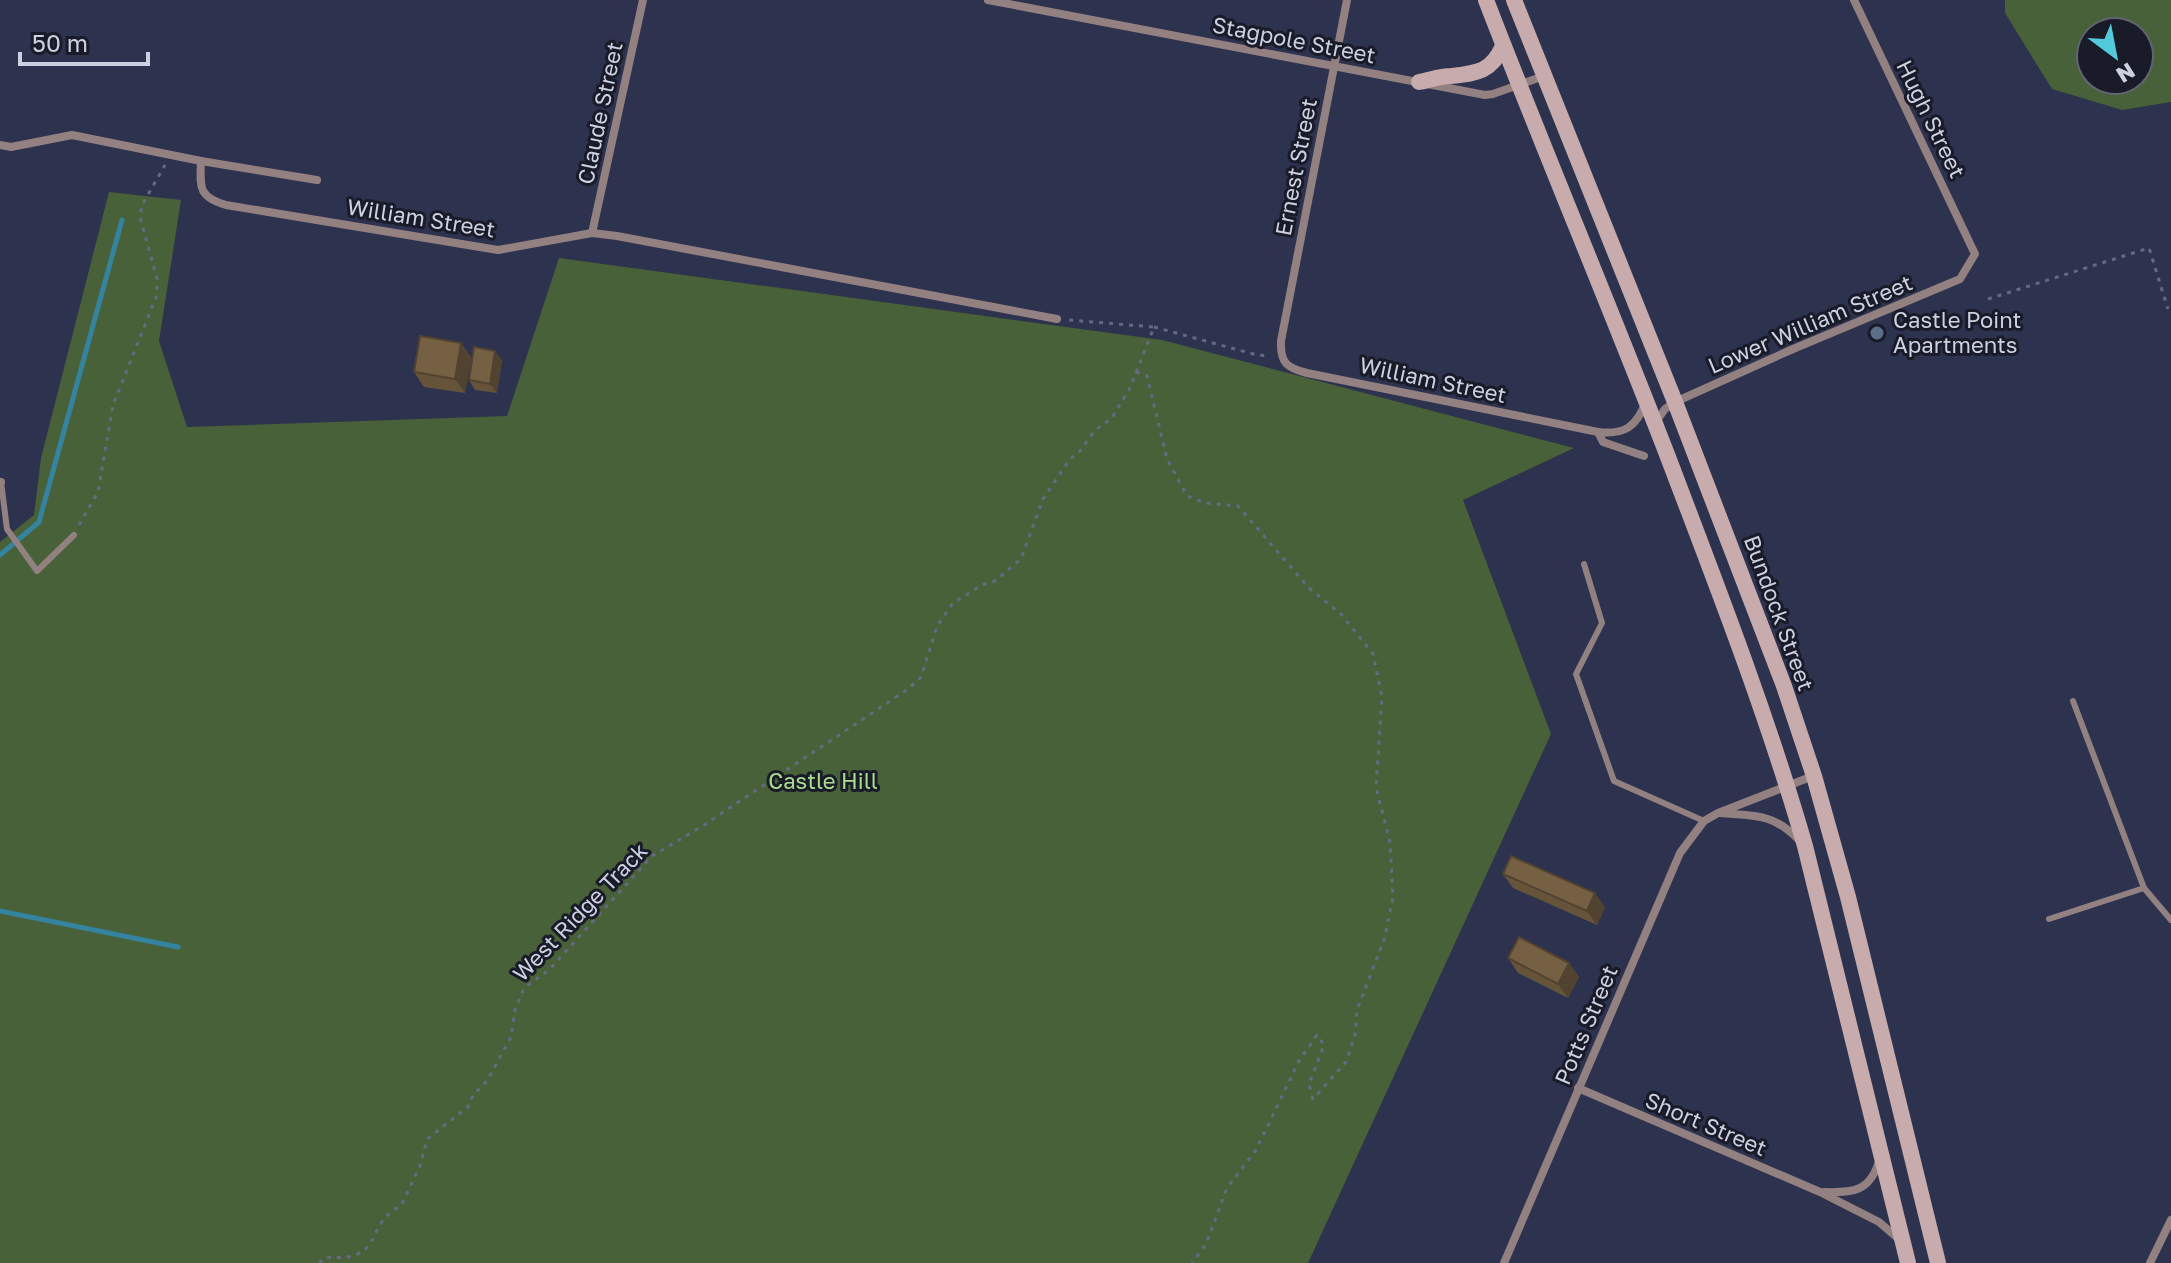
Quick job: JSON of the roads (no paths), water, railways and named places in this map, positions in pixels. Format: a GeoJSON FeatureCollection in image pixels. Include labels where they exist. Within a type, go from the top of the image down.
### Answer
{"type":"FeatureCollection","features":[{"type":"Feature","properties":{"kind":"main road"},"geometry":{"type":"LineString","coordinates":[[1486,0],[1743,653],[1805,846],[1908,1263]]}},
{"type":"Feature","properties":{"kind":"main road","name":"Bundock Street"},"geometry":{"type":"LineString","coordinates":[[1514,0],[1759,619],[1814,776],[1848,897],[1938,1263]]}},
{"type":"Feature","properties":{"kind":"main road"},"geometry":{"type":"LineString","coordinates":[[1419,82],[1477,73],[1497,58],[1503,46]]}},
{"type":"Feature","properties":{"kind":"street","name":"Claude Street"},"geometry":{"type":"LineString","coordinates":[[592,233],[643,0]]}},
{"type":"Feature","properties":{"kind":"street","name":"Stagpole Street"},"geometry":{"type":"LineString","coordinates":[[988,0],[1485,95],[1544,76]]}},
{"type":"Feature","properties":{"kind":"street","name":"Ernest Street"},"geometry":{"type":"LineString","coordinates":[[1293,369],[1280,353],[1281,341],[1347,0]]}},
{"type":"Feature","properties":{"kind":"street","name":"Hugh Street"},"geometry":{"type":"LineString","coordinates":[[1854,0],[1975,254]]}},
{"type":"Feature","properties":{"kind":"street"},"geometry":{"type":"LineString","coordinates":[[0,145],[11,147],[72,135],[317,180]]}},
{"type":"Feature","properties":{"kind":"street","name":"William Street"},"geometry":{"type":"LineString","coordinates":[[201,161],[202,191],[211,200],[226,205],[498,250],[592,233],[1057,319]]}},
{"type":"Feature","properties":{"kind":"street","name":"Lower William Street"},"geometry":{"type":"LineString","coordinates":[[1655,423],[1665,409],[1675,402],[1960,279],[1975,254]]}},
{"type":"Feature","properties":{"kind":"street","name":"William Street"},"geometry":{"type":"LineString","coordinates":[[1293,369],[1612,434],[1632,425],[1646,400]]}},
{"type":"Feature","properties":{"kind":"street","name":"William Street"},"geometry":{"type":"LineString","coordinates":[[1598,432],[1603,442],[1644,456]]}},
{"type":"Feature","properties":{"kind":"street","name":"Potts Street"},"geometry":{"type":"LineString","coordinates":[[1504,1263],[1680,853],[1704,821],[1814,776]]}},
{"type":"Feature","properties":{"kind":"street"},"geometry":{"type":"LineString","coordinates":[[1718,813],[1777,821],[1805,846]]}},
{"type":"Feature","properties":{"kind":"street","name":"Short Street"},"geometry":{"type":"LineString","coordinates":[[1578,1088],[1820,1192],[1879,1222],[1903,1243]]}},
{"type":"Feature","properties":{"kind":"street","name":"Short Street"},"geometry":{"type":"LineString","coordinates":[[1820,1192],[1846,1192],[1868,1184],[1876,1171],[1881,1152]]}},
{"type":"Feature","properties":{"kind":"street"},"geometry":{"type":"LineString","coordinates":[[2150,1263],[2171,1220]]}},
{"type":"Feature","properties":{"kind":"lane"},"geometry":{"type":"LineString","coordinates":[[1,482],[7,529],[37,571],[74,535]]}},
{"type":"Feature","properties":{"kind":"lane"},"geometry":{"type":"LineString","coordinates":[[1584,564],[1602,623],[1576,674],[1614,781],[1704,821]]}},
{"type":"Feature","properties":{"kind":"lane"},"geometry":{"type":"LineString","coordinates":[[2073,701],[2144,888],[2171,920]]}},
{"type":"Feature","properties":{"kind":"lane"},"geometry":{"type":"LineString","coordinates":[[2049,919],[2144,888]]}},
{"type":"Feature","properties":{"kind":"waterway"},"geometry":{"type":"LineString","coordinates":[[0,555],[39,522],[122,220]]}},
{"type":"Feature","properties":{"kind":"waterway"},"geometry":{"type":"LineString","coordinates":[[0,911],[178,947]]}},
{"type":"Feature","properties":{"kind":"place","name":"Castle Point Apartments"},"geometry":{"type":"Point","coordinates":[1877,333]}},
{"type":"Feature","properties":{"kind":"park label","name":"Castle Hill"},"geometry":{"type":"Point","coordinates":[823,781]}}]}
